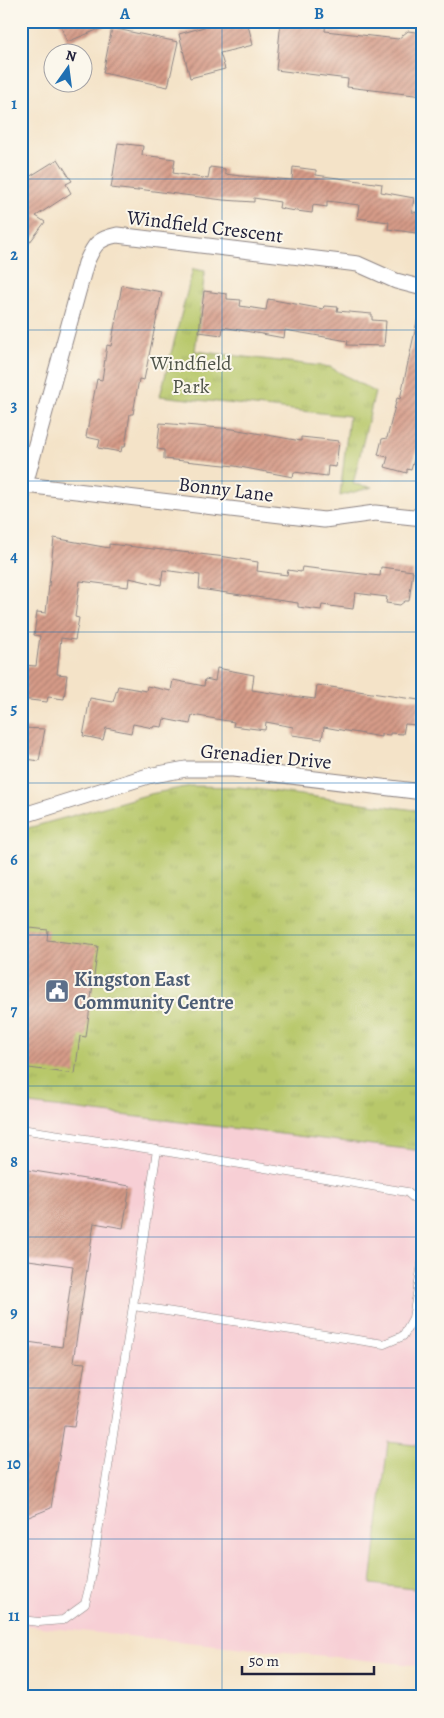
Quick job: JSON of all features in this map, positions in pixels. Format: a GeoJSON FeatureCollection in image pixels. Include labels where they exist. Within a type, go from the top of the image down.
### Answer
{"type":"FeatureCollection","features":[{"type":"Feature","properties":{"kind":"street","name":"Windfield Crescent"},"geometry":{"type":"LineString","coordinates":[[23,492],[86,263],[93,249],[102,238],[117,235],[358,264],[396,281],[423,288]]}},
{"type":"Feature","properties":{"kind":"street","name":"Bonny Lane"},"geometry":{"type":"LineString","coordinates":[[23,492],[324,520],[375,513],[423,518]]}},
{"type":"Feature","properties":{"kind":"street","name":"Grenadier Drive"},"geometry":{"type":"LineString","coordinates":[[21,816],[148,776],[186,769],[233,769],[423,792]]}},
{"type":"Feature","properties":{"kind":"lane"},"geometry":{"type":"LineString","coordinates":[[21,1129],[407,1192],[423,1206]]}},
{"type":"Feature","properties":{"kind":"lane"},"geometry":{"type":"LineString","coordinates":[[21,1620],[39,1622],[63,1620],[85,1604],[90,1584],[157,1150]]}},
{"type":"Feature","properties":{"kind":"lane"},"geometry":{"type":"LineString","coordinates":[[133,1306],[384,1344],[403,1336],[413,1318],[423,1258]]}},
{"type":"Feature","properties":{"kind":"shaded area"},"geometry":{"type":"Polygon","coordinates":[[[21,1103],[423,1151],[423,1666],[21,1625],[21,1103]]]}},
{"type":"Feature","properties":{"kind":"green space","name":"Windfield Park"},"geometry":{"type":"Polygon","coordinates":[[[193,269],[205,271],[195,351],[330,367],[375,392],[353,484],[372,487],[340,496],[349,416],[160,396],[193,269]]]}},
{"type":"Feature","properties":{"kind":"green space"},"geometry":{"type":"Polygon","coordinates":[[[191,786],[240,787],[423,811],[423,1151],[21,1103],[21,830],[150,794],[191,786]]]}},
{"type":"Feature","properties":{"kind":"green space"},"geometry":{"type":"Polygon","coordinates":[[[388,1442],[423,1446],[423,1590],[371,1584],[388,1442]]]}},
{"type":"Feature","properties":{"kind":"building"},"geometry":{"type":"Polygon","coordinates":[[[59,21],[117,21],[117,22],[67,42],[59,21]]]}},
{"type":"Feature","properties":{"kind":"building"},"geometry":{"type":"Polygon","coordinates":[[[210,21],[247,21],[253,45],[220,53],[225,69],[190,78],[179,34],[211,25],[210,21]]]}},
{"type":"Feature","properties":{"kind":"building"},"geometry":{"type":"Polygon","coordinates":[[[281,21],[326,21],[325,31],[398,39],[408,31],[423,33],[423,96],[347,87],[348,79],[276,70],[281,21]]]}},
{"type":"Feature","properties":{"kind":"building"},"geometry":{"type":"Polygon","coordinates":[[[112,28],[178,42],[168,87],[103,73],[112,28]]]}},
{"type":"Feature","properties":{"kind":"building"},"geometry":{"type":"Polygon","coordinates":[[[118,143],[143,146],[142,155],[175,159],[173,173],[208,179],[210,167],[225,169],[225,174],[292,180],[293,167],[316,170],[316,175],[382,184],[381,192],[414,198],[412,212],[423,213],[423,234],[388,229],[389,222],[357,218],[359,205],[327,201],[327,207],[313,205],[312,213],[279,208],[280,202],[254,198],[254,202],[223,200],[138,189],[138,191],[111,188],[118,143]]]}},
{"type":"Feature","properties":{"kind":"building"},"geometry":{"type":"Polygon","coordinates":[[[58,159],[72,181],[66,184],[71,193],[36,216],[45,222],[21,254],[21,182],[58,159]]]}},
{"type":"Feature","properties":{"kind":"building"},"geometry":{"type":"Polygon","coordinates":[[[122,285],[162,292],[144,380],[139,379],[133,414],[130,414],[125,447],[122,447],[121,452],[98,448],[100,440],[86,437],[97,379],[102,380],[107,345],[111,346],[122,285]]]}},
{"type":"Feature","properties":{"kind":"building"},"geometry":{"type":"Polygon","coordinates":[[[204,291],[227,294],[227,299],[241,300],[240,306],[266,310],[268,299],[323,309],[324,306],[338,307],[337,311],[372,314],[372,320],[386,321],[384,346],[347,345],[348,341],[285,330],[284,338],[223,327],[222,335],[199,332],[204,291]]]}},
{"type":"Feature","properties":{"kind":"building"},"geometry":{"type":"Polygon","coordinates":[[[418,317],[423,318],[423,428],[411,470],[407,469],[407,473],[385,467],[388,457],[378,455],[382,439],[387,438],[397,398],[400,399],[418,317]]]}},
{"type":"Feature","properties":{"kind":"building"},"geometry":{"type":"Polygon","coordinates":[[[160,423],[233,429],[301,441],[301,437],[339,441],[336,467],[328,466],[327,476],[294,472],[293,477],[235,466],[164,459],[164,450],[157,449],[160,423]]]}},
{"type":"Feature","properties":{"kind":"building"},"geometry":{"type":"Polygon","coordinates":[[[54,538],[109,548],[109,544],[258,562],[257,571],[287,575],[288,570],[301,572],[302,567],[380,576],[381,567],[413,571],[409,601],[405,601],[400,605],[386,603],[387,597],[355,593],[353,609],[322,605],[321,610],[298,607],[298,603],[199,589],[200,575],[163,570],[161,585],[129,578],[128,587],[80,581],[75,617],[79,618],[75,640],[61,638],[57,674],[67,675],[64,699],[48,697],[47,702],[21,699],[22,665],[36,666],[40,636],[34,635],[37,612],[46,613],[54,538]]]}},
{"type":"Feature","properties":{"kind":"building"},"geometry":{"type":"Polygon","coordinates":[[[217,668],[254,675],[252,690],[315,699],[317,685],[419,700],[416,725],[405,724],[403,734],[381,734],[381,737],[324,727],[322,739],[292,735],[293,727],[266,722],[265,730],[233,726],[234,722],[192,715],[190,724],[164,719],[162,727],[154,726],[153,728],[133,724],[131,733],[106,728],[103,740],[83,736],[90,698],[113,702],[118,686],[146,691],[147,686],[171,691],[173,680],[204,686],[205,679],[215,681],[217,668]]]}},
{"type":"Feature","properties":{"kind":"building"},"geometry":{"type":"Polygon","coordinates":[[[21,728],[45,729],[39,761],[21,758],[21,728]]]}},
{"type":"Feature","properties":{"kind":"building","name":"Kingston East Community Centre"},"geometry":{"type":"Polygon","coordinates":[[[21,927],[48,930],[47,940],[98,946],[86,1037],[80,1036],[75,1074],[21,1067],[21,927]]]}},
{"type":"Feature","properties":{"kind":"building"},"geometry":{"type":"Polygon","coordinates":[[[21,1169],[130,1186],[123,1228],[94,1223],[73,1362],[85,1363],[74,1427],[64,1426],[51,1508],[21,1520],[21,1341],[62,1347],[73,1266],[21,1259],[21,1169]]]}},
{"type":"Feature","properties":{"kind":"place","name":"Kingston East Community Centre"},"geometry":{"type":"Point","coordinates":[57,991]}}]}
